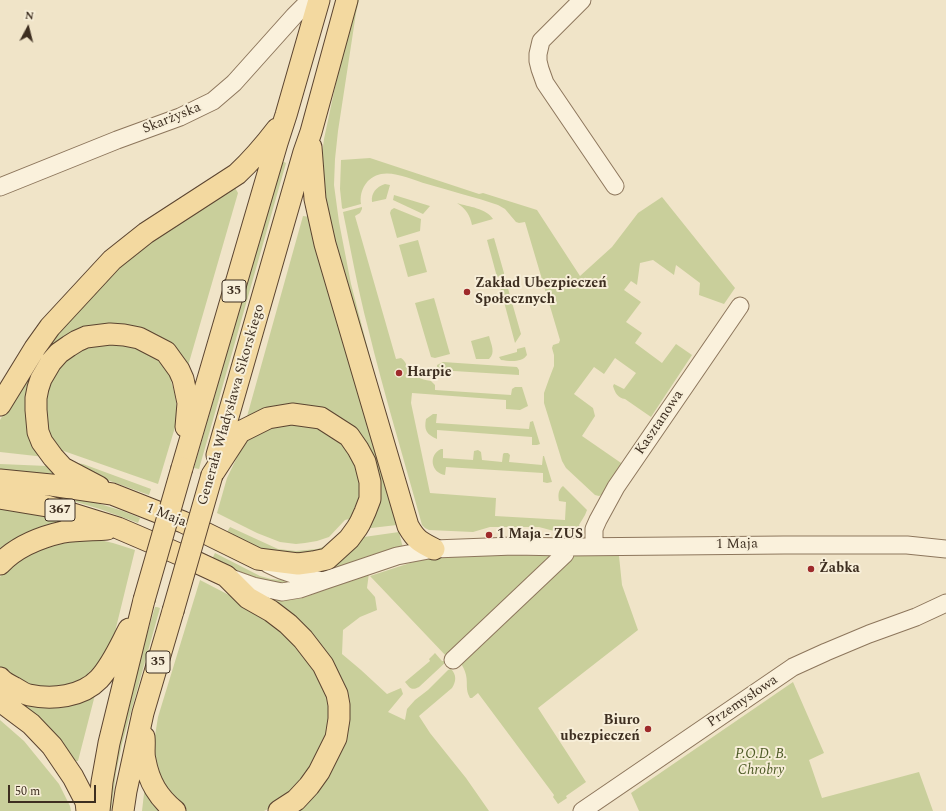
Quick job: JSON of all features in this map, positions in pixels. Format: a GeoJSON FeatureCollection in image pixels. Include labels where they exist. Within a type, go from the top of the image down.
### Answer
{"type":"FeatureCollection","features":[{"type":"Feature","properties":{"kind":"main road","name":"35"},"geometry":{"type":"LineString","coordinates":[[99,811],[102,782],[109,743],[144,600],[319,0]]}},
{"type":"Feature","properties":{"kind":"main road","name":"Generała Władysława Sikorskiego"},"geometry":{"type":"LineString","coordinates":[[123,811],[143,713],[311,132],[347,0]]}},
{"type":"Feature","properties":{"kind":"main road"},"geometry":{"type":"LineString","coordinates":[[0,405],[35,348],[50,327],[112,260],[146,233],[236,174],[248,164],[260,151],[286,115]]}},
{"type":"Feature","properties":{"kind":"main road"},"geometry":{"type":"LineString","coordinates":[[311,132],[315,199],[358,358],[408,526],[414,536],[421,543],[434,549]]}},
{"type":"Feature","properties":{"kind":"main road"},"geometry":{"type":"LineString","coordinates":[[277,143],[304,152]]}},
{"type":"Feature","properties":{"kind":"main road"},"geometry":{"type":"LineString","coordinates":[[112,494],[63,468],[42,442],[38,432],[36,404],[41,379],[51,362],[60,353],[77,341],[86,337],[110,334],[124,335],[139,338],[166,352],[179,370],[183,379],[188,403],[182,468]]}},
{"type":"Feature","properties":{"kind":"main road"},"geometry":{"type":"LineString","coordinates":[[212,475],[240,432],[268,418],[292,414],[321,418],[349,436],[358,449],[365,462],[370,482],[370,498],[360,523],[349,539],[327,559],[298,564],[258,559]]}},
{"type":"Feature","properties":{"kind":"main road","name":"1 Maja"},"geometry":{"type":"LineString","coordinates":[[0,480],[51,485],[112,494],[183,522],[258,559]]}},
{"type":"Feature","properties":{"kind":"main road","name":"1 Maja"},"geometry":{"type":"LineString","coordinates":[[0,498],[47,506],[118,528],[226,576]]}},
{"type":"Feature","properties":{"kind":"main road"},"geometry":{"type":"LineString","coordinates":[[0,564],[15,551],[43,537],[65,532],[118,528]]}},
{"type":"Feature","properties":{"kind":"main road"},"geometry":{"type":"LineString","coordinates":[[226,576],[248,598],[271,611],[288,624],[303,639],[323,665],[337,694],[339,719],[336,738],[326,759],[309,786],[296,800],[279,811]]}},
{"type":"Feature","properties":{"kind":"main road"},"geometry":{"type":"LineString","coordinates":[[0,678],[4,683],[28,694],[42,697],[66,696],[86,689],[98,681],[114,659],[144,600]]}},
{"type":"Feature","properties":{"kind":"main road"},"geometry":{"type":"LineString","coordinates":[[0,700],[31,724],[52,746],[73,777],[86,802],[88,811]]}},
{"type":"Feature","properties":{"kind":"main road"},"geometry":{"type":"LineString","coordinates":[[143,713],[144,758],[149,776],[158,795],[175,811]]}},
{"type":"Feature","properties":{"kind":"street","name":"Skarżyska"},"geometry":{"type":"LineString","coordinates":[[0,187],[117,140],[180,117],[213,101],[234,83],[310,0]]}},
{"type":"Feature","properties":{"kind":"street"},"geometry":{"type":"LineString","coordinates":[[582,0],[541,41],[538,61],[545,83],[615,186]]}},
{"type":"Feature","properties":{"kind":"street","name":"Kasztanowa"},"geometry":{"type":"LineString","coordinates":[[594,546],[594,530],[616,488],[740,306]]}},
{"type":"Feature","properties":{"kind":"street","name":"1 Maja"},"geometry":{"type":"LineString","coordinates":[[908,545],[936,539],[946,539]]}},
{"type":"Feature","properties":{"kind":"street","name":"1 Maja"},"geometry":{"type":"LineString","coordinates":[[226,576],[253,586],[282,592],[300,589],[397,556],[434,549],[514,546],[908,545],[946,549]]}},
{"type":"Feature","properties":{"kind":"street"},"geometry":{"type":"LineString","coordinates":[[454,660],[565,554],[566,547]]}},
{"type":"Feature","properties":{"kind":"street","name":"1 Maja"},"geometry":{"type":"LineString","coordinates":[[258,559],[282,571],[300,577],[323,581]]}},
{"type":"Feature","properties":{"kind":"street","name":"Przemysłowa"},"geometry":{"type":"LineString","coordinates":[[582,811],[793,667],[855,640],[916,617],[946,603]]}},
{"type":"Feature","properties":{"kind":"street","name":"Przemysłowa"},"geometry":{"type":"LineString","coordinates":[[916,617],[946,610]]}},
{"type":"Feature","properties":{"kind":"green space"},"geometry":{"type":"Polygon","coordinates":[[[356,0],[359,0],[338,131],[334,185],[339,222],[351,284],[378,388],[323,202],[321,162],[324,139],[348,26],[356,0]]]}},
{"type":"Feature","properties":{"kind":"green space"},"geometry":{"type":"Polygon","coordinates":[[[370,158],[479,194],[483,193],[537,210],[580,276],[612,247],[638,213],[662,197],[735,288],[724,304],[699,295],[700,283],[676,265],[674,275],[653,260],[640,263],[637,285],[631,281],[624,290],[641,302],[626,322],[642,333],[635,343],[662,363],[676,344],[692,355],[651,417],[625,399],[620,398],[616,393],[613,386],[614,384],[624,389],[636,373],[615,358],[604,374],[594,367],[574,394],[593,408],[595,416],[582,436],[624,465],[604,494],[599,496],[595,495],[566,468],[562,461],[544,403],[544,393],[554,366],[554,355],[552,348],[553,345],[559,343],[560,340],[525,222],[516,222],[505,209],[498,205],[404,176],[386,173],[376,176],[368,181],[361,194],[361,204],[343,209],[340,189],[341,160],[370,158]]]}},
{"type":"Feature","properties":{"kind":"green space"},"geometry":{"type":"Polygon","coordinates":[[[282,161],[286,163],[199,469],[194,468],[282,161]]]}},
{"type":"Feature","properties":{"kind":"green space"},"geometry":{"type":"Polygon","coordinates":[[[232,182],[238,193],[188,366],[109,326],[36,373],[45,457],[0,452],[0,420],[55,330],[148,239],[232,182]]]}},
{"type":"Feature","properties":{"kind":"green space"},"geometry":{"type":"Polygon","coordinates":[[[385,184],[390,185],[386,199],[372,202],[372,196],[375,191],[385,184]]]}},
{"type":"Feature","properties":{"kind":"green space"},"geometry":{"type":"Polygon","coordinates":[[[394,195],[430,206],[423,214],[393,200],[394,195]]]}},
{"type":"Feature","properties":{"kind":"green space"},"geometry":{"type":"Polygon","coordinates":[[[457,203],[482,210],[493,219],[472,225],[467,212],[457,203]]]}},
{"type":"Feature","properties":{"kind":"green space"},"geometry":{"type":"Polygon","coordinates":[[[362,207],[360,213],[355,216],[396,359],[401,358],[412,373],[417,377],[431,381],[435,385],[435,390],[511,395],[512,389],[515,387],[522,387],[528,406],[520,410],[506,409],[506,400],[412,393],[411,403],[430,493],[496,498],[495,516],[565,520],[566,502],[559,501],[558,497],[559,491],[563,486],[587,510],[579,525],[580,527],[576,530],[554,531],[539,527],[490,527],[473,532],[429,530],[422,525],[374,353],[343,212],[362,207]]]}},
{"type":"Feature","properties":{"kind":"green space"},"geometry":{"type":"Polygon","coordinates":[[[394,208],[421,219],[420,231],[397,238],[390,213],[394,208]]]}},
{"type":"Feature","properties":{"kind":"green space"},"geometry":{"type":"Polygon","coordinates":[[[303,216],[310,217],[397,525],[371,528],[365,526],[375,503],[342,424],[246,420],[303,216]]]}},
{"type":"Feature","properties":{"kind":"green space"},"geometry":{"type":"Polygon","coordinates":[[[494,238],[504,273],[504,275],[497,277],[487,240],[494,238]]]}},
{"type":"Feature","properties":{"kind":"green space"},"geometry":{"type":"Polygon","coordinates":[[[418,240],[427,272],[408,277],[399,245],[418,240]]]}},
{"type":"Feature","properties":{"kind":"green space"},"geometry":{"type":"Polygon","coordinates":[[[507,285],[521,334],[515,343],[500,287],[507,285]]]}},
{"type":"Feature","properties":{"kind":"green space"},"geometry":{"type":"Polygon","coordinates":[[[434,298],[450,354],[435,358],[431,357],[415,303],[434,298]]]}},
{"type":"Feature","properties":{"kind":"green space"},"geometry":{"type":"Polygon","coordinates":[[[489,336],[493,351],[491,357],[489,359],[476,359],[471,341],[489,336]]]}},
{"type":"Feature","properties":{"kind":"green space"},"geometry":{"type":"Polygon","coordinates":[[[111,338],[154,354],[175,379],[171,381],[176,402],[176,424],[158,484],[58,449],[49,442],[43,395],[65,356],[111,338]]]}},
{"type":"Feature","properties":{"kind":"green space"},"geometry":{"type":"Polygon","coordinates":[[[525,347],[527,355],[525,358],[515,361],[508,361],[501,360],[499,357],[517,352],[517,349],[525,347]]]}},
{"type":"Feature","properties":{"kind":"green space"},"geometry":{"type":"Polygon","coordinates":[[[443,362],[517,367],[519,370],[519,375],[437,370],[437,365],[443,362]]]}},
{"type":"Feature","properties":{"kind":"green space"},"geometry":{"type":"Polygon","coordinates":[[[433,414],[437,414],[436,423],[529,429],[530,422],[533,421],[540,444],[532,445],[532,437],[437,430],[437,439],[428,433],[425,426],[426,419],[433,414]]]}},
{"type":"Feature","properties":{"kind":"green space"},"geometry":{"type":"Polygon","coordinates":[[[286,419],[328,428],[352,452],[363,485],[355,520],[345,520],[329,537],[317,541],[296,544],[280,542],[257,533],[217,513],[227,478],[241,449],[252,435],[286,419]]]}},
{"type":"Feature","properties":{"kind":"green space"},"geometry":{"type":"Polygon","coordinates":[[[443,449],[443,458],[473,460],[474,451],[478,450],[481,452],[482,460],[502,462],[503,454],[508,453],[510,455],[509,462],[542,465],[544,456],[552,482],[543,482],[543,473],[446,467],[445,475],[440,474],[434,467],[433,459],[434,455],[443,449]]]}},
{"type":"Feature","properties":{"kind":"green space"},"geometry":{"type":"Polygon","coordinates":[[[63,461],[83,464],[151,489],[149,495],[74,468],[63,461]]]}},
{"type":"Feature","properties":{"kind":"green space"},"geometry":{"type":"Polygon","coordinates":[[[0,464],[47,466],[60,474],[0,472],[0,464]]]}},
{"type":"Feature","properties":{"kind":"green space"},"geometry":{"type":"Polygon","coordinates":[[[20,491],[90,501],[140,518],[138,523],[73,501],[20,491]]]}},
{"type":"Feature","properties":{"kind":"green space"},"geometry":{"type":"Polygon","coordinates":[[[0,508],[66,520],[0,557],[0,508]]]}},
{"type":"Feature","properties":{"kind":"green space"},"geometry":{"type":"Polygon","coordinates":[[[230,527],[278,549],[296,551],[317,549],[332,544],[333,545],[316,554],[274,555],[227,532],[230,527]]]}},
{"type":"Feature","properties":{"kind":"green space"},"geometry":{"type":"Polygon","coordinates":[[[399,532],[403,548],[316,574],[301,569],[357,538],[399,532]]]}},
{"type":"Feature","properties":{"kind":"green space"},"geometry":{"type":"Polygon","coordinates":[[[91,538],[135,550],[113,640],[101,663],[88,673],[91,678],[79,685],[42,691],[0,668],[0,577],[10,566],[40,547],[91,538]]]}},
{"type":"Feature","properties":{"kind":"green space"},"geometry":{"type":"Polygon","coordinates":[[[215,553],[260,576],[271,579],[299,582],[289,587],[253,579],[212,559],[215,553]]]}},
{"type":"Feature","properties":{"kind":"green space"},"geometry":{"type":"Polygon","coordinates":[[[447,553],[558,556],[447,657],[370,576],[447,553]]]}},
{"type":"Feature","properties":{"kind":"green space"},"geometry":{"type":"Polygon","coordinates":[[[568,556],[619,556],[622,585],[638,630],[538,708],[586,782],[566,796],[567,798],[558,804],[553,797],[554,795],[478,693],[470,698],[466,673],[459,660],[568,556]]]}},
{"type":"Feature","properties":{"kind":"green space"},"geometry":{"type":"Polygon","coordinates":[[[369,573],[367,588],[375,597],[377,610],[360,617],[343,630],[342,654],[387,694],[401,688],[403,694],[388,712],[405,720],[407,709],[415,700],[451,669],[455,678],[452,688],[419,716],[430,733],[466,778],[489,811],[291,811],[344,704],[263,598],[277,600],[306,597],[369,573]]]}},
{"type":"Feature","properties":{"kind":"green space"},"geometry":{"type":"Polygon","coordinates":[[[200,580],[254,608],[293,636],[327,687],[331,725],[316,765],[277,805],[264,811],[186,811],[175,804],[160,778],[155,760],[154,742],[158,717],[200,580]]]}},
{"type":"Feature","properties":{"kind":"green space"},"geometry":{"type":"Polygon","coordinates":[[[155,607],[160,608],[122,744],[116,773],[111,811],[106,811],[125,710],[155,607]]]}},
{"type":"Feature","properties":{"kind":"green space"},"geometry":{"type":"Polygon","coordinates":[[[435,653],[442,661],[447,661],[419,687],[414,689],[408,686],[405,682],[430,661],[429,659],[435,653]]]}},
{"type":"Feature","properties":{"kind":"green space","name":"P.O.D. B. Chrobry"},"geometry":{"type":"Polygon","coordinates":[[[793,682],[824,753],[809,760],[822,798],[919,772],[933,811],[639,811],[631,793],[793,682]]]}},
{"type":"Feature","properties":{"kind":"green space"},"geometry":{"type":"Polygon","coordinates":[[[96,691],[78,761],[70,761],[1,694],[96,691]]]}},
{"type":"Feature","properties":{"kind":"green space"},"geometry":{"type":"Polygon","coordinates":[[[0,720],[24,741],[59,784],[71,811],[0,811],[0,720]]]}},
{"type":"Feature","properties":{"kind":"green space"},"geometry":{"type":"Polygon","coordinates":[[[145,785],[165,811],[142,811],[145,785]]]}},
{"type":"Feature","properties":{"kind":"place","name":"Zakład Ubezpieczeń Społecznych"},"geometry":{"type":"Point","coordinates":[467,292]}},
{"type":"Feature","properties":{"kind":"place","name":"Harpie"},"geometry":{"type":"Point","coordinates":[399,373]}},
{"type":"Feature","properties":{"kind":"place","name":"1 Maja - ZUS"},"geometry":{"type":"Point","coordinates":[489,535]}},
{"type":"Feature","properties":{"kind":"place","name":"Żabka"},"geometry":{"type":"Point","coordinates":[811,569]}},
{"type":"Feature","properties":{"kind":"place","name":"Biuro ubezpieczeń"},"geometry":{"type":"Point","coordinates":[648,729]}}]}
